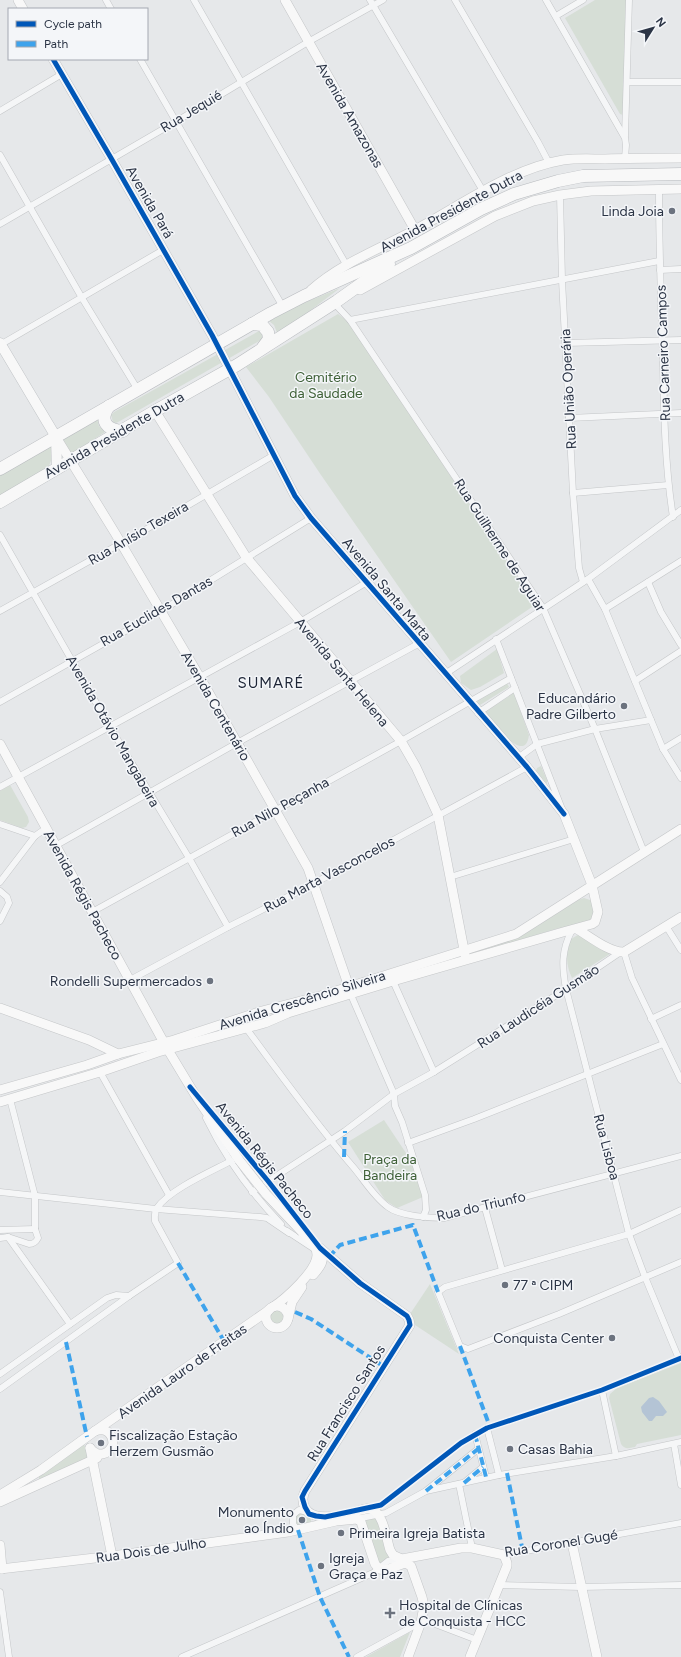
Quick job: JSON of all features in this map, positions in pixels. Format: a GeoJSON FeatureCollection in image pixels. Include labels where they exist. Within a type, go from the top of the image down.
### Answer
{"type":"FeatureCollection","features":[{"type":"Feature","properties":{"kind":"highway","name":"Avenida Presidente Dutra"},"geometry":{"type":"LineString","coordinates":[[0,469],[282,307],[411,248],[481,209],[514,194],[538,186],[583,176],[681,174]]}},
{"type":"Feature","properties":{"kind":"highway","name":"Avenida Presidente Dutra"},"geometry":{"type":"LineString","coordinates":[[0,502],[123,431],[154,411],[229,369],[336,302],[411,248]]}},
{"type":"Feature","properties":{"kind":"highway"},"geometry":{"type":"LineString","coordinates":[[252,324],[262,325],[268,332],[269,339],[262,348]]}},
{"type":"Feature","properties":{"kind":"highway"},"geometry":{"type":"LineString","coordinates":[[109,406],[105,413],[104,419],[106,425],[115,430],[123,431]]}},
{"type":"Feature","properties":{"kind":"main road"},"geometry":{"type":"LineString","coordinates":[[0,344],[56,437],[57,469]]}},
{"type":"Feature","properties":{"kind":"street"},"geometry":{"type":"LineString","coordinates":[[194,0],[242,81],[347,266]]}},
{"type":"Feature","properties":{"kind":"street","name":"Avenida Amazonas"},"geometry":{"type":"LineString","coordinates":[[285,0],[415,230]]}},
{"type":"Feature","properties":{"kind":"street","name":"Rua Jequié"},"geometry":{"type":"LineString","coordinates":[[0,224],[176,121],[372,3],[383,0]]}},
{"type":"Feature","properties":{"kind":"street"},"geometry":{"type":"LineString","coordinates":[[455,0],[535,136],[549,163]]}},
{"type":"Feature","properties":{"kind":"street"},"geometry":{"type":"LineString","coordinates":[[546,0],[625,138]]}},
{"type":"Feature","properties":{"kind":"street"},"geometry":{"type":"LineString","coordinates":[[556,16],[583,0]]}},
{"type":"Feature","properties":{"kind":"street"},"geometry":{"type":"LineString","coordinates":[[625,158],[629,0]]}},
{"type":"Feature","properties":{"kind":"street"},"geometry":{"type":"LineString","coordinates":[[372,3],[483,191]]}},
{"type":"Feature","properties":{"kind":"street","name":"Avenida Pará"},"geometry":{"type":"LineString","coordinates":[[54,60],[111,158],[223,357]]}},
{"type":"Feature","properties":{"kind":"street"},"geometry":{"type":"LineString","coordinates":[[141,60],[282,307]]}},
{"type":"Feature","properties":{"kind":"street"},"geometry":{"type":"LineString","coordinates":[[0,111],[62,74]]}},
{"type":"Feature","properties":{"kind":"street"},"geometry":{"type":"LineString","coordinates":[[627,82],[681,82]]}},
{"type":"Feature","properties":{"kind":"street"},"geometry":{"type":"LineString","coordinates":[[0,155],[82,298],[138,390]]}},
{"type":"Feature","properties":{"kind":"street","name":"Avenida Presidente Dutra"},"geometry":{"type":"LineString","coordinates":[[304,296],[319,283],[347,266],[415,230],[483,191],[549,163],[564,160],[681,158]]}},
{"type":"Feature","properties":{"kind":"street","name":"Avenida Presidente Dutra"},"geometry":{"type":"LineString","coordinates":[[336,302],[495,216],[533,201],[560,195],[591,191],[681,189]]}},
{"type":"Feature","properties":{"kind":"street","name":"Rua Carneiro Campos"},"geometry":{"type":"LineString","coordinates":[[659,190],[659,261],[664,414],[668,485],[673,517]]}},
{"type":"Feature","properties":{"kind":"street","name":"Rua União Operária"},"geometry":{"type":"LineString","coordinates":[[560,195],[562,280],[569,418],[579,568],[585,581],[605,609],[664,749],[681,778]]}},
{"type":"Feature","properties":{"kind":"street"},"geometry":{"type":"LineString","coordinates":[[0,344],[163,250]]}},
{"type":"Feature","properties":{"kind":"street"},"geometry":{"type":"LineString","coordinates":[[350,320],[659,261]]}},
{"type":"Feature","properties":{"kind":"street"},"geometry":{"type":"LineString","coordinates":[[660,270],[681,269]]}},
{"type":"Feature","properties":{"kind":"street","name":"Rua Guilherme de Aguiar"},"geometry":{"type":"LineString","coordinates":[[336,302],[350,320],[543,608],[596,729],[644,852]]}},
{"type":"Feature","properties":{"kind":"street"},"geometry":{"type":"LineString","coordinates":[[566,343],[681,340]]}},
{"type":"Feature","properties":{"kind":"street","name":"Avenida Santa Marta"},"geometry":{"type":"LineString","coordinates":[[223,357],[295,496],[311,518],[418,644],[526,767],[564,814],[592,884],[596,900]]}},
{"type":"Feature","properties":{"kind":"street","name":"Avenida Santa Helena"},"geometry":{"type":"LineString","coordinates":[[154,411],[246,558],[401,741],[416,767],[438,815],[466,960]]}},
{"type":"Feature","properties":{"kind":"street"},"geometry":{"type":"LineString","coordinates":[[569,418],[681,413]]}},
{"type":"Feature","properties":{"kind":"street","name":"Avenida Centenário"},"geometry":{"type":"LineString","coordinates":[[56,437],[121,543],[200,677],[308,868],[350,991]]}},
{"type":"Feature","properties":{"kind":"street","name":"Rua Anísio Texeira"},"geometry":{"type":"LineString","coordinates":[[0,611],[168,517],[274,455]]}},
{"type":"Feature","properties":{"kind":"street"},"geometry":{"type":"LineString","coordinates":[[574,493],[668,485]]}},
{"type":"Feature","properties":{"kind":"street"},"geometry":{"type":"LineString","coordinates":[[445,674],[585,581],[681,510]]}},
{"type":"Feature","properties":{"kind":"street","name":"Rua Euclides Dantas"},"geometry":{"type":"LineString","coordinates":[[0,702],[161,611],[311,518]]}},
{"type":"Feature","properties":{"kind":"street","name":"Avenida Otávio Mangabeira"},"geometry":{"type":"LineString","coordinates":[[0,535],[148,793],[189,858],[228,927]]}},
{"type":"Feature","properties":{"kind":"street"},"geometry":{"type":"LineString","coordinates":[[605,609],[681,561]]}},
{"type":"Feature","properties":{"kind":"street"},"geometry":{"type":"LineString","coordinates":[[0,787],[300,622],[366,582]]}},
{"type":"Feature","properties":{"kind":"street"},"geometry":{"type":"LineString","coordinates":[[648,582],[661,612],[681,645]]}},
{"type":"Feature","properties":{"kind":"street"},"geometry":{"type":"LineString","coordinates":[[496,639],[564,814]]}},
{"type":"Feature","properties":{"kind":"street"},"geometry":{"type":"LineString","coordinates":[[55,846],[237,743],[418,644]]}},
{"type":"Feature","properties":{"kind":"street"},"geometry":{"type":"LineString","coordinates":[[635,681],[681,651]]}},
{"type":"Feature","properties":{"kind":"street","name":"Rua Nilo Peçanha"},"geometry":{"type":"LineString","coordinates":[[92,912],[401,741],[468,701],[511,678]]}},
{"type":"Feature","properties":{"kind":"street"},"geometry":{"type":"LineString","coordinates":[[478,713],[515,688]]}},
{"type":"Feature","properties":{"kind":"street"},"geometry":{"type":"LineString","coordinates":[[518,758],[537,744],[596,729],[651,720]]}},
{"type":"Feature","properties":{"kind":"street"},"geometry":{"type":"LineString","coordinates":[[664,749],[681,738]]}},
{"type":"Feature","properties":{"kind":"street","name":"Avenida Régis Pacheco"},"geometry":{"type":"LineString","coordinates":[[0,744],[45,829],[190,1088],[235,1160],[252,1192],[289,1233]]}},
{"type":"Feature","properties":{"kind":"street","name":"Rua Marta Vasconcelos"},"geometry":{"type":"LineString","coordinates":[[130,980],[228,927],[313,884],[526,767]]}},
{"type":"Feature","properties":{"kind":"street"},"geometry":{"type":"LineString","coordinates":[[0,824],[35,836]]}},
{"type":"Feature","properties":{"kind":"street"},"geometry":{"type":"LineString","coordinates":[[0,882],[35,836],[45,829]]}},
{"type":"Feature","properties":{"kind":"street","name":"Avenida Crescêncio Silveira"},"geometry":{"type":"LineString","coordinates":[[0,1090],[96,1062],[118,1054],[166,1046],[246,1028],[464,950],[516,934],[580,894],[592,884],[681,829]]}},
{"type":"Feature","properties":{"kind":"street"},"geometry":{"type":"LineString","coordinates":[[450,877],[574,838]]}},
{"type":"Feature","properties":{"kind":"street"},"geometry":{"type":"LineString","coordinates":[[0,891],[7,896],[9,902],[0,921]]}},
{"type":"Feature","properties":{"kind":"street"},"geometry":{"type":"LineString","coordinates":[[580,894],[596,900]]}},
{"type":"Feature","properties":{"kind":"street","name":"Avenida Crescêncio Silveira"},"geometry":{"type":"LineString","coordinates":[[0,1102],[100,1072],[262,1011],[393,981],[592,924],[595,922],[598,912],[596,900]]}},
{"type":"Feature","properties":{"kind":"street","name":"Rua Laudicéia Gusmão"},"geometry":{"type":"LineString","coordinates":[[330,1141],[394,1094],[434,1072],[566,989],[621,952],[681,917]]}},
{"type":"Feature","properties":{"kind":"street"},"geometry":{"type":"LineString","coordinates":[[666,926],[681,950]]}},
{"type":"Feature","properties":{"kind":"street"},"geometry":{"type":"LineString","coordinates":[[574,930],[608,949],[621,952],[651,1019],[681,1080]]}},
{"type":"Feature","properties":{"kind":"street","name":"Rua Lisboa"},"geometry":{"type":"LineString","coordinates":[[574,930],[564,948],[563,967],[566,989],[629,1234],[645,1277],[680,1359]]}},
{"type":"Feature","properties":{"kind":"street"},"geometry":{"type":"LineString","coordinates":[[393,981],[434,1072]]}},
{"type":"Feature","properties":{"kind":"street"},"geometry":{"type":"LineString","coordinates":[[350,991],[394,1094],[395,1106],[425,1195],[426,1210],[424,1217]]}},
{"type":"Feature","properties":{"kind":"street"},"geometry":{"type":"LineString","coordinates":[[651,1019],[681,1005]]}},
{"type":"Feature","properties":{"kind":"street"},"geometry":{"type":"LineString","coordinates":[[0,1008],[89,1040],[118,1054]]}},
{"type":"Feature","properties":{"kind":"street"},"geometry":{"type":"LineString","coordinates":[[262,1011],[266,1016],[265,1022]]}},
{"type":"Feature","properties":{"kind":"street"},"geometry":{"type":"LineString","coordinates":[[241,1018],[241,1024],[246,1028]]}},
{"type":"Feature","properties":{"kind":"street","name":"Rua do Triunfo"},"geometry":{"type":"LineString","coordinates":[[246,1028],[330,1141],[388,1207],[395,1211],[424,1217],[444,1218],[614,1172],[681,1156]]}},
{"type":"Feature","properties":{"kind":"street"},"geometry":{"type":"LineString","coordinates":[[408,1143],[663,1044]]}},
{"type":"Feature","properties":{"kind":"street"},"geometry":{"type":"LineString","coordinates":[[96,1062],[98,1070],[169,1195]]}},
{"type":"Feature","properties":{"kind":"street","name":"Avenida Régis Pacheco"},"geometry":{"type":"LineString","coordinates":[[190,1088],[268,1181],[318,1253]]}},
{"type":"Feature","properties":{"kind":"street"},"geometry":{"type":"LineString","coordinates":[[0,1238],[8,1237],[33,1244],[38,1238],[35,1230],[35,1196],[10,1099]]}},
{"type":"Feature","properties":{"kind":"street"},"geometry":{"type":"LineString","coordinates":[[252,1192],[330,1141]]}},
{"type":"Feature","properties":{"kind":"street"},"geometry":{"type":"LineString","coordinates":[[0,1389],[129,1296],[178,1263],[156,1221],[156,1209],[169,1195],[235,1160]]}},
{"type":"Feature","properties":{"kind":"street","name":"Avenida Régis Pacheco"},"geometry":{"type":"LineString","coordinates":[[235,1160],[311,1240],[318,1253]]}},
{"type":"Feature","properties":{"kind":"street"},"geometry":{"type":"LineString","coordinates":[[0,1192],[156,1209],[267,1218],[318,1253],[323,1259],[321,1265],[292,1302],[288,1319],[286,1324],[282,1327],[273,1327],[266,1320],[266,1316],[271,1308],[279,1307],[284,1309],[288,1319]]}},
{"type":"Feature","properties":{"kind":"street"},"geometry":{"type":"LineString","coordinates":[[485,1208],[502,1270]]}},
{"type":"Feature","properties":{"kind":"street"},"geometry":{"type":"LineString","coordinates":[[681,1210],[629,1234],[502,1270],[448,1287],[438,1292],[460,1346],[465,1349],[559,1314],[681,1262]]}},
{"type":"Feature","properties":{"kind":"street"},"geometry":{"type":"LineString","coordinates":[[0,1230],[35,1230]]}},
{"type":"Feature","properties":{"kind":"street"},"geometry":{"type":"LineString","coordinates":[[8,1237],[70,1324]]}},
{"type":"Feature","properties":{"kind":"street","name":"Avenida Lauro de Freitas"},"geometry":{"type":"LineString","coordinates":[[0,1495],[41,1470],[285,1298],[307,1275],[318,1253]]}},
{"type":"Feature","properties":{"kind":"street","name":"Rua Francisco Santos"},"geometry":{"type":"LineString","coordinates":[[307,1511],[302,1498],[305,1491],[410,1325],[408,1318],[405,1315],[318,1253]]}},
{"type":"Feature","properties":{"kind":"street"},"geometry":{"type":"LineString","coordinates":[[0,1374],[110,1296],[129,1296]]}},
{"type":"Feature","properties":{"kind":"street"},"geometry":{"type":"LineString","coordinates":[[307,1511],[311,1520],[310,1525],[304,1529],[295,1526],[292,1521],[292,1516],[299,1510],[307,1511],[316,1516],[325,1517],[381,1505],[460,1443],[475,1434],[488,1428],[602,1390],[680,1359]]}},
{"type":"Feature","properties":{"kind":"street"},"geometry":{"type":"LineString","coordinates":[[602,1390],[616,1456]]}},
{"type":"Feature","properties":{"kind":"street"},"geometry":{"type":"LineString","coordinates":[[488,1428],[499,1475]]}},
{"type":"Feature","properties":{"kind":"street"},"geometry":{"type":"LineString","coordinates":[[0,1502],[93,1460],[104,1454],[112,1448],[113,1440],[112,1436],[106,1430],[95,1431],[88,1442],[93,1460],[112,1556]]}},
{"type":"Feature","properties":{"kind":"street"},"geometry":{"type":"LineString","coordinates":[[475,1434],[486,1477]]}},
{"type":"Feature","properties":{"kind":"street"},"geometry":{"type":"LineString","coordinates":[[426,1491],[486,1477],[616,1456],[681,1442]]}},
{"type":"Feature","properties":{"kind":"street"},"geometry":{"type":"LineString","coordinates":[[674,1444],[681,1485]]}},
{"type":"Feature","properties":{"kind":"street"},"geometry":{"type":"LineString","coordinates":[[90,1448],[95,1453],[104,1454]]}},
{"type":"Feature","properties":{"kind":"street"},"geometry":{"type":"LineString","coordinates":[[414,1571],[409,1564],[405,1563],[386,1570],[379,1569],[375,1564],[358,1521],[386,1514],[426,1491],[478,1449]]}},
{"type":"Feature","properties":{"kind":"street"},"geometry":{"type":"LineString","coordinates":[[461,1483],[483,1467]]}},
{"type":"Feature","properties":{"kind":"street"},"geometry":{"type":"LineString","coordinates":[[461,1483],[472,1548]]}},
{"type":"Feature","properties":{"kind":"street"},"geometry":{"type":"LineString","coordinates":[[182,1657],[342,1587],[379,1569],[388,1561],[398,1558],[390,1550],[379,1515],[370,1508]]}},
{"type":"Feature","properties":{"kind":"street","name":"Rua Dois de Julho"},"geometry":{"type":"LineString","coordinates":[[1,1569],[112,1556],[304,1529],[336,1521],[358,1521]]}},
{"type":"Feature","properties":{"kind":"street","name":"Rua Coronel Gugé"},"geometry":{"type":"LineString","coordinates":[[398,1558],[420,1556],[461,1548],[472,1548],[504,1555],[681,1523]]}},
{"type":"Feature","properties":{"kind":"street"},"geometry":{"type":"LineString","coordinates":[[572,1543],[596,1657]]}},
{"type":"Feature","properties":{"kind":"street"},"geometry":{"type":"LineString","coordinates":[[0,1545],[1,1569]]}},
{"type":"Feature","properties":{"kind":"street"},"geometry":{"type":"LineString","coordinates":[[470,1657],[507,1563],[504,1555]]}},
{"type":"Feature","properties":{"kind":"street"},"geometry":{"type":"LineString","coordinates":[[408,1657],[422,1620],[423,1601],[414,1571],[414,1560],[420,1556]]}},
{"type":"Feature","properties":{"kind":"street"},"geometry":{"type":"LineString","coordinates":[[499,1585],[581,1587],[681,1585]]}},
{"type":"Feature","properties":{"kind":"street"},"geometry":{"type":"LineString","coordinates":[[0,1592],[9,1657]]}},
{"type":"Feature","properties":{"kind":"street"},"geometry":{"type":"LineString","coordinates":[[357,1657],[422,1620],[477,1640]]}},
{"type":"Feature","properties":{"kind":"green space"},"geometry":{"type":"Polygon","coordinates":[[[595,0],[628,0],[630,74],[623,115],[620,114],[565,18],[595,0]]]}},
{"type":"Feature","properties":{"kind":"green space"},"geometry":{"type":"Polygon","coordinates":[[[340,288],[278,335],[274,325],[269,321],[299,305],[340,288]]]}},
{"type":"Feature","properties":{"kind":"green space","name":"Cemitério da Saudade"},"geometry":{"type":"Polygon","coordinates":[[[338,314],[351,324],[535,605],[451,662],[321,475],[269,397],[246,367],[338,314]]]}},
{"type":"Feature","properties":{"kind":"green space"},"geometry":{"type":"Polygon","coordinates":[[[259,331],[262,332],[264,337],[261,340],[120,421],[116,423],[113,422],[111,415],[114,412],[259,331]]]}},
{"type":"Feature","properties":{"kind":"green space"},"geometry":{"type":"Polygon","coordinates":[[[97,418],[99,426],[105,432],[70,455],[61,440],[97,418]]]}},
{"type":"Feature","properties":{"kind":"green space"},"geometry":{"type":"Polygon","coordinates":[[[54,442],[51,461],[47,470],[0,496],[0,475],[54,442]]]}},
{"type":"Feature","properties":{"kind":"green space"},"geometry":{"type":"Polygon","coordinates":[[[497,649],[504,673],[480,687],[471,690],[461,683],[460,676],[497,649]]]}},
{"type":"Feature","properties":{"kind":"green space"},"geometry":{"type":"Polygon","coordinates":[[[506,683],[509,687],[480,705],[478,704],[477,701],[506,683]]]}},
{"type":"Feature","properties":{"kind":"green space"},"geometry":{"type":"Polygon","coordinates":[[[514,693],[529,735],[526,744],[521,746],[515,744],[508,738],[485,712],[514,693]]]}},
{"type":"Feature","properties":{"kind":"green space"},"geometry":{"type":"Polygon","coordinates":[[[541,766],[547,780],[547,784],[536,771],[537,768],[541,766]]]}},
{"type":"Feature","properties":{"kind":"green space"},"geometry":{"type":"Polygon","coordinates":[[[10,785],[28,817],[29,822],[26,827],[22,828],[0,820],[0,791],[10,785]]]}},
{"type":"Feature","properties":{"kind":"green space"},"geometry":{"type":"Polygon","coordinates":[[[584,898],[593,901],[595,917],[576,928],[559,928],[471,955],[470,953],[476,949],[488,948],[518,938],[578,900],[584,898]]]}},
{"type":"Feature","properties":{"kind":"green space"},"geometry":{"type":"Polygon","coordinates":[[[578,935],[584,936],[613,952],[572,978],[567,964],[567,953],[571,939],[578,935]]]}},
{"type":"Feature","properties":{"kind":"green space","name":"Praça da Bandeira"},"geometry":{"type":"Polygon","coordinates":[[[384,1120],[410,1159],[423,1197],[397,1208],[385,1200],[348,1142],[384,1120]]]}},
{"type":"Feature","properties":{"kind":"green space"},"geometry":{"type":"Polygon","coordinates":[[[430,1284],[459,1354],[415,1325],[410,1314],[430,1284]]]}},
{"type":"Feature","properties":{"kind":"green space"},"geometry":{"type":"Polygon","coordinates":[[[279,1307],[283,1309],[288,1319],[282,1327],[273,1327],[266,1320],[266,1315],[279,1307]]]}},
{"type":"Feature","properties":{"kind":"green space"},"geometry":{"type":"Polygon","coordinates":[[[681,1363],[681,1435],[637,1444],[635,1447],[624,1447],[621,1444],[609,1398],[610,1394],[617,1388],[681,1363]]]}},
{"type":"Feature","properties":{"kind":"green space"},"geometry":{"type":"Polygon","coordinates":[[[84,1444],[90,1460],[39,1481],[39,1476],[84,1444]]]}},
{"type":"Feature","properties":{"kind":"green space"},"geometry":{"type":"Polygon","coordinates":[[[299,1510],[311,1518],[311,1523],[299,1529],[292,1518],[299,1510]]]}},
{"type":"Feature","properties":{"kind":"green space"},"geometry":{"type":"Polygon","coordinates":[[[378,1518],[393,1555],[379,1568],[361,1520],[378,1518]]]}},
{"type":"Feature","properties":{"kind":"green space"},"geometry":{"type":"Polygon","coordinates":[[[410,1632],[400,1657],[366,1657],[410,1632]]]}},
{"type":"Feature","properties":{"kind":"water"},"geometry":{"type":"Polygon","coordinates":[[[653,1397],[659,1401],[667,1412],[663,1416],[656,1416],[652,1421],[649,1421],[642,1412],[641,1407],[649,1398],[653,1397]]]}},
{"type":"Feature","properties":{"kind":"marked path"},"geometry":{"type":"LineString","coordinates":[[344,1157],[345,1131]]}},
{"type":"Feature","properties":{"kind":"marked path"},"geometry":{"type":"LineString","coordinates":[[329,1257],[340,1245],[413,1225],[438,1292]]}},
{"type":"Feature","properties":{"kind":"marked path"},"geometry":{"type":"LineString","coordinates":[[178,1263],[224,1341]]}},
{"type":"Feature","properties":{"kind":"marked path"},"geometry":{"type":"LineString","coordinates":[[295,1312],[311,1319],[383,1366]]}},
{"type":"Feature","properties":{"kind":"marked path"},"geometry":{"type":"LineString","coordinates":[[66,1342],[87,1437]]}},
{"type":"Feature","properties":{"kind":"marked path"},"geometry":{"type":"LineString","coordinates":[[460,1346],[490,1427]]}},
{"type":"Feature","properties":{"kind":"marked path"},"geometry":{"type":"LineString","coordinates":[[475,1434],[486,1477]]}},
{"type":"Feature","properties":{"kind":"marked path"},"geometry":{"type":"LineString","coordinates":[[426,1491],[478,1449]]}},
{"type":"Feature","properties":{"kind":"marked path"},"geometry":{"type":"LineString","coordinates":[[464,1483],[483,1467]]}},
{"type":"Feature","properties":{"kind":"marked path"},"geometry":{"type":"LineString","coordinates":[[507,1473],[523,1552]]}},
{"type":"Feature","properties":{"kind":"marked path"},"geometry":{"type":"LineString","coordinates":[[298,1530],[320,1597],[349,1657]]}},
{"type":"Feature","properties":{"kind":"cycle path"},"geometry":{"type":"LineString","coordinates":[[54,60],[212,335],[295,496],[311,518],[527,767],[564,814]]}},
{"type":"Feature","properties":{"kind":"cycle path"},"geometry":{"type":"LineString","coordinates":[[190,1087],[268,1181],[320,1248],[360,1283],[407,1316],[409,1320],[410,1325],[305,1491],[302,1497],[309,1514],[325,1517],[381,1505],[461,1443],[487,1428],[602,1390],[681,1358]]}},
{"type":"Feature","properties":{"kind":"place","name":"Linda Joia"},"geometry":{"type":"Point","coordinates":[672,211]}},
{"type":"Feature","properties":{"kind":"place","name":"Educandário Padre Gilberto"},"geometry":{"type":"Point","coordinates":[624,706]}},
{"type":"Feature","properties":{"kind":"place","name":"Rondelli Supermercados"},"geometry":{"type":"Point","coordinates":[210,981]}},
{"type":"Feature","properties":{"kind":"place","name":"77 ª CIPM"},"geometry":{"type":"Point","coordinates":[505,1285]}},
{"type":"Feature","properties":{"kind":"place","name":"Conquista Center"},"geometry":{"type":"Point","coordinates":[612,1338]}},
{"type":"Feature","properties":{"kind":"place","name":"Fiscalização Estação Herzem Gusmão"},"geometry":{"type":"Point","coordinates":[101,1443]}},
{"type":"Feature","properties":{"kind":"place","name":"Casas Bahia"},"geometry":{"type":"Point","coordinates":[510,1449]}},
{"type":"Feature","properties":{"kind":"place","name":"Monumento ao Índio"},"geometry":{"type":"Point","coordinates":[302,1520]}},
{"type":"Feature","properties":{"kind":"place","name":"Primeira Igreja Batista"},"geometry":{"type":"Point","coordinates":[341,1533]}},
{"type":"Feature","properties":{"kind":"place","name":"Igreja Graça e Paz"},"geometry":{"type":"Point","coordinates":[321,1566]}},
{"type":"Feature","properties":{"kind":"place","name":"Hospital de Clínicas de Conquista - HCC"},"geometry":{"type":"Point","coordinates":[390,1613]}},
{"type":"Feature","properties":{"kind":"district","name":"SUMARÉ"},"geometry":{"type":"Point","coordinates":[271,683]}}]}
